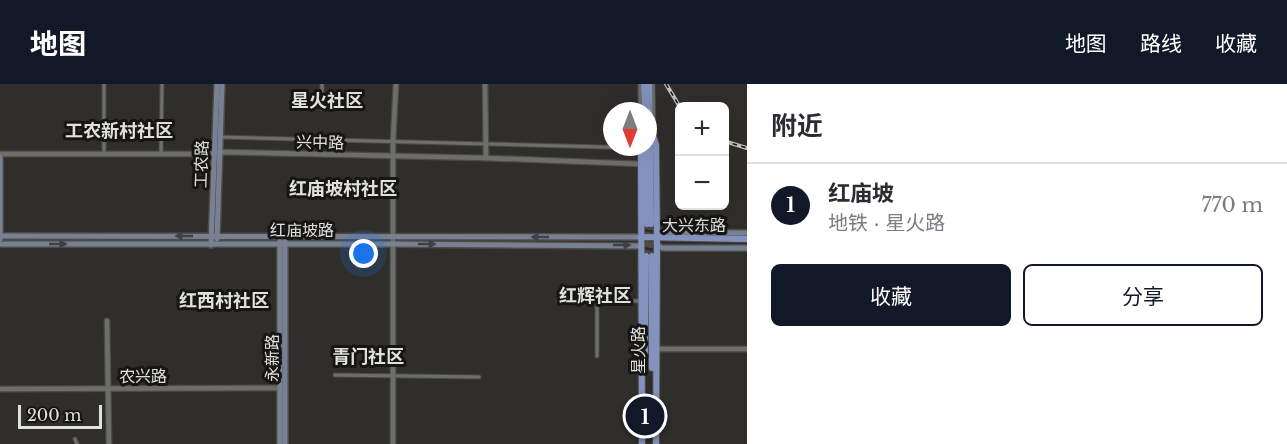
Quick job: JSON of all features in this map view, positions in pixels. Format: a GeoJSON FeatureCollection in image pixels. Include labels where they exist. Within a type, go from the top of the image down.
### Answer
{"type":"FeatureCollection","features":[{"type":"Feature","properties":{"kind":"main road","name":"工农路"},"geometry":{"type":"LineString","coordinates":[[214,244],[217,84]]}},
{"type":"Feature","properties":{"kind":"main road","name":"工农路"},"geometry":{"type":"LineString","coordinates":[[217,153],[220,137],[222,84]]}},
{"type":"Feature","properties":{"kind":"main road"},"geometry":{"type":"LineString","coordinates":[[642,84],[644,102]]}},
{"type":"Feature","properties":{"kind":"main road"},"geometry":{"type":"LineString","coordinates":[[651,84],[651,102]]}},
{"type":"Feature","properties":{"kind":"main road"},"geometry":{"type":"LineString","coordinates":[[0,155],[0,243]]}},
{"type":"Feature","properties":{"kind":"main road"},"geometry":{"type":"LineString","coordinates":[[641,156],[640,237],[644,444]]}},
{"type":"Feature","properties":{"kind":"main road"},"geometry":{"type":"LineString","coordinates":[[643,156],[649,224],[650,156]]}},
{"type":"Feature","properties":{"kind":"main road"},"geometry":{"type":"LineString","coordinates":[[654,401],[656,156]]}},
{"type":"Feature","properties":{"kind":"main road"},"geometry":{"type":"LineString","coordinates":[[657,238],[747,232]]}},
{"type":"Feature","properties":{"kind":"main road","name":"红庙坡路"},"geometry":{"type":"LineString","coordinates":[[0,236],[640,237]]}},
{"type":"Feature","properties":{"kind":"main road","name":"永新路"},"geometry":{"type":"LineString","coordinates":[[282,236],[285,444]]}},
{"type":"Feature","properties":{"kind":"main road","name":"大兴东路"},"geometry":{"type":"LineString","coordinates":[[640,237],[747,240]]}},
{"type":"Feature","properties":{"kind":"main road"},"geometry":{"type":"LineString","coordinates":[[657,238],[658,246],[663,248],[747,248]]}},
{"type":"Feature","properties":{"kind":"main road","name":"大兴东路"},"geometry":{"type":"LineString","coordinates":[[641,246],[657,238]]}},
{"type":"Feature","properties":{"kind":"main road","name":"红庙坡路"},"geometry":{"type":"LineString","coordinates":[[0,243],[641,246]]}},
{"type":"Feature","properties":{"kind":"main road","name":"星火路"},"geometry":{"type":"LineString","coordinates":[[644,444],[649,256],[654,441]]}},
{"type":"Feature","properties":{"kind":"main road"},"geometry":{"type":"LineString","coordinates":[[642,357],[645,371]]}},
{"type":"Feature","properties":{"kind":"main road"},"geometry":{"type":"LineString","coordinates":[[651,360],[656,371]]}},
{"type":"Feature","properties":{"kind":"main road","name":"永新路"},"geometry":{"type":"LineString","coordinates":[[280,444],[283,388]]}},
{"type":"Feature","properties":{"kind":"street"},"geometry":{"type":"LineString","coordinates":[[104,84],[104,154]]}},
{"type":"Feature","properties":{"kind":"street"},"geometry":{"type":"LineString","coordinates":[[160,154],[162,84]]}},
{"type":"Feature","properties":{"kind":"street"},"geometry":{"type":"LineString","coordinates":[[322,84],[322,109]]}},
{"type":"Feature","properties":{"kind":"street"},"geometry":{"type":"LineString","coordinates":[[393,444],[393,141],[396,84]]}},
{"type":"Feature","properties":{"kind":"street"},"geometry":{"type":"LineString","coordinates":[[485,84],[486,158]]}},
{"type":"Feature","properties":{"kind":"street"},"geometry":{"type":"LineString","coordinates":[[641,102],[642,84]]}},
{"type":"Feature","properties":{"kind":"street"},"geometry":{"type":"LineString","coordinates":[[651,84],[652,102]]}},
{"type":"Feature","properties":{"kind":"street"},"geometry":{"type":"LineString","coordinates":[[220,137],[603,146]]}},
{"type":"Feature","properties":{"kind":"street","name":"兴中路"},"geometry":{"type":"LineString","coordinates":[[0,155],[217,153],[393,155],[640,164]]}},
{"type":"Feature","properties":{"kind":"street"},"geometry":{"type":"LineString","coordinates":[[558,301],[641,301]]}},
{"type":"Feature","properties":{"kind":"street"},"geometry":{"type":"LineString","coordinates":[[597,301],[597,356]]}},
{"type":"Feature","properties":{"kind":"street"},"geometry":{"type":"LineString","coordinates":[[107,321],[109,444]]}},
{"type":"Feature","properties":{"kind":"street"},"geometry":{"type":"LineString","coordinates":[[656,349],[747,349]]}},
{"type":"Feature","properties":{"kind":"street"},"geometry":{"type":"LineString","coordinates":[[335,375],[479,377]]}},
{"type":"Feature","properties":{"kind":"street","name":"农兴路"},"geometry":{"type":"LineString","coordinates":[[0,388],[283,388]]}},
{"type":"Feature","properties":{"kind":"street"},"geometry":{"type":"LineString","coordinates":[[75,439],[77,444]]}},
{"type":"Feature","properties":{"kind":"shaded area"},"geometry":{"type":"Polygon","coordinates":[[[108,119],[155,119],[155,134],[147,134],[147,129],[116,129],[116,132],[108,132],[108,119]]]}},
{"type":"Feature","properties":{"kind":"tunnel"},"geometry":{"type":"LineString","coordinates":[[646,256],[647,224]]}},
{"type":"Feature","properties":{"kind":"tunnel"},"geometry":{"type":"LineString","coordinates":[[651,224],[652,256]]}},
{"type":"Feature","properties":{"kind":"railway"},"geometry":{"type":"LineString","coordinates":[[666,84],[677,102]]}},
{"type":"Feature","properties":{"kind":"railway"},"geometry":{"type":"LineString","coordinates":[[729,143],[747,148]]}},
{"type":"Feature","properties":{"kind":"place","name":"红庙坡"},"geometry":{"type":"Point","coordinates":[645,416]}},
{"type":"Feature","properties":{"kind":"district","name":"星火社区"},"geometry":{"type":"Point","coordinates":[327,101]}},
{"type":"Feature","properties":{"kind":"district","name":"工农新村社区"},"geometry":{"type":"Point","coordinates":[119,131]}},
{"type":"Feature","properties":{"kind":"district","name":"红庙坡村社区"},"geometry":{"type":"Point","coordinates":[343,189]}},
{"type":"Feature","properties":{"kind":"district","name":"红辉社区"},"geometry":{"type":"Point","coordinates":[595,296]}},
{"type":"Feature","properties":{"kind":"district","name":"红西村社区"},"geometry":{"type":"Point","coordinates":[224,301]}},
{"type":"Feature","properties":{"kind":"district","name":"青门社区"},"geometry":{"type":"Point","coordinates":[368,357]}}]}
